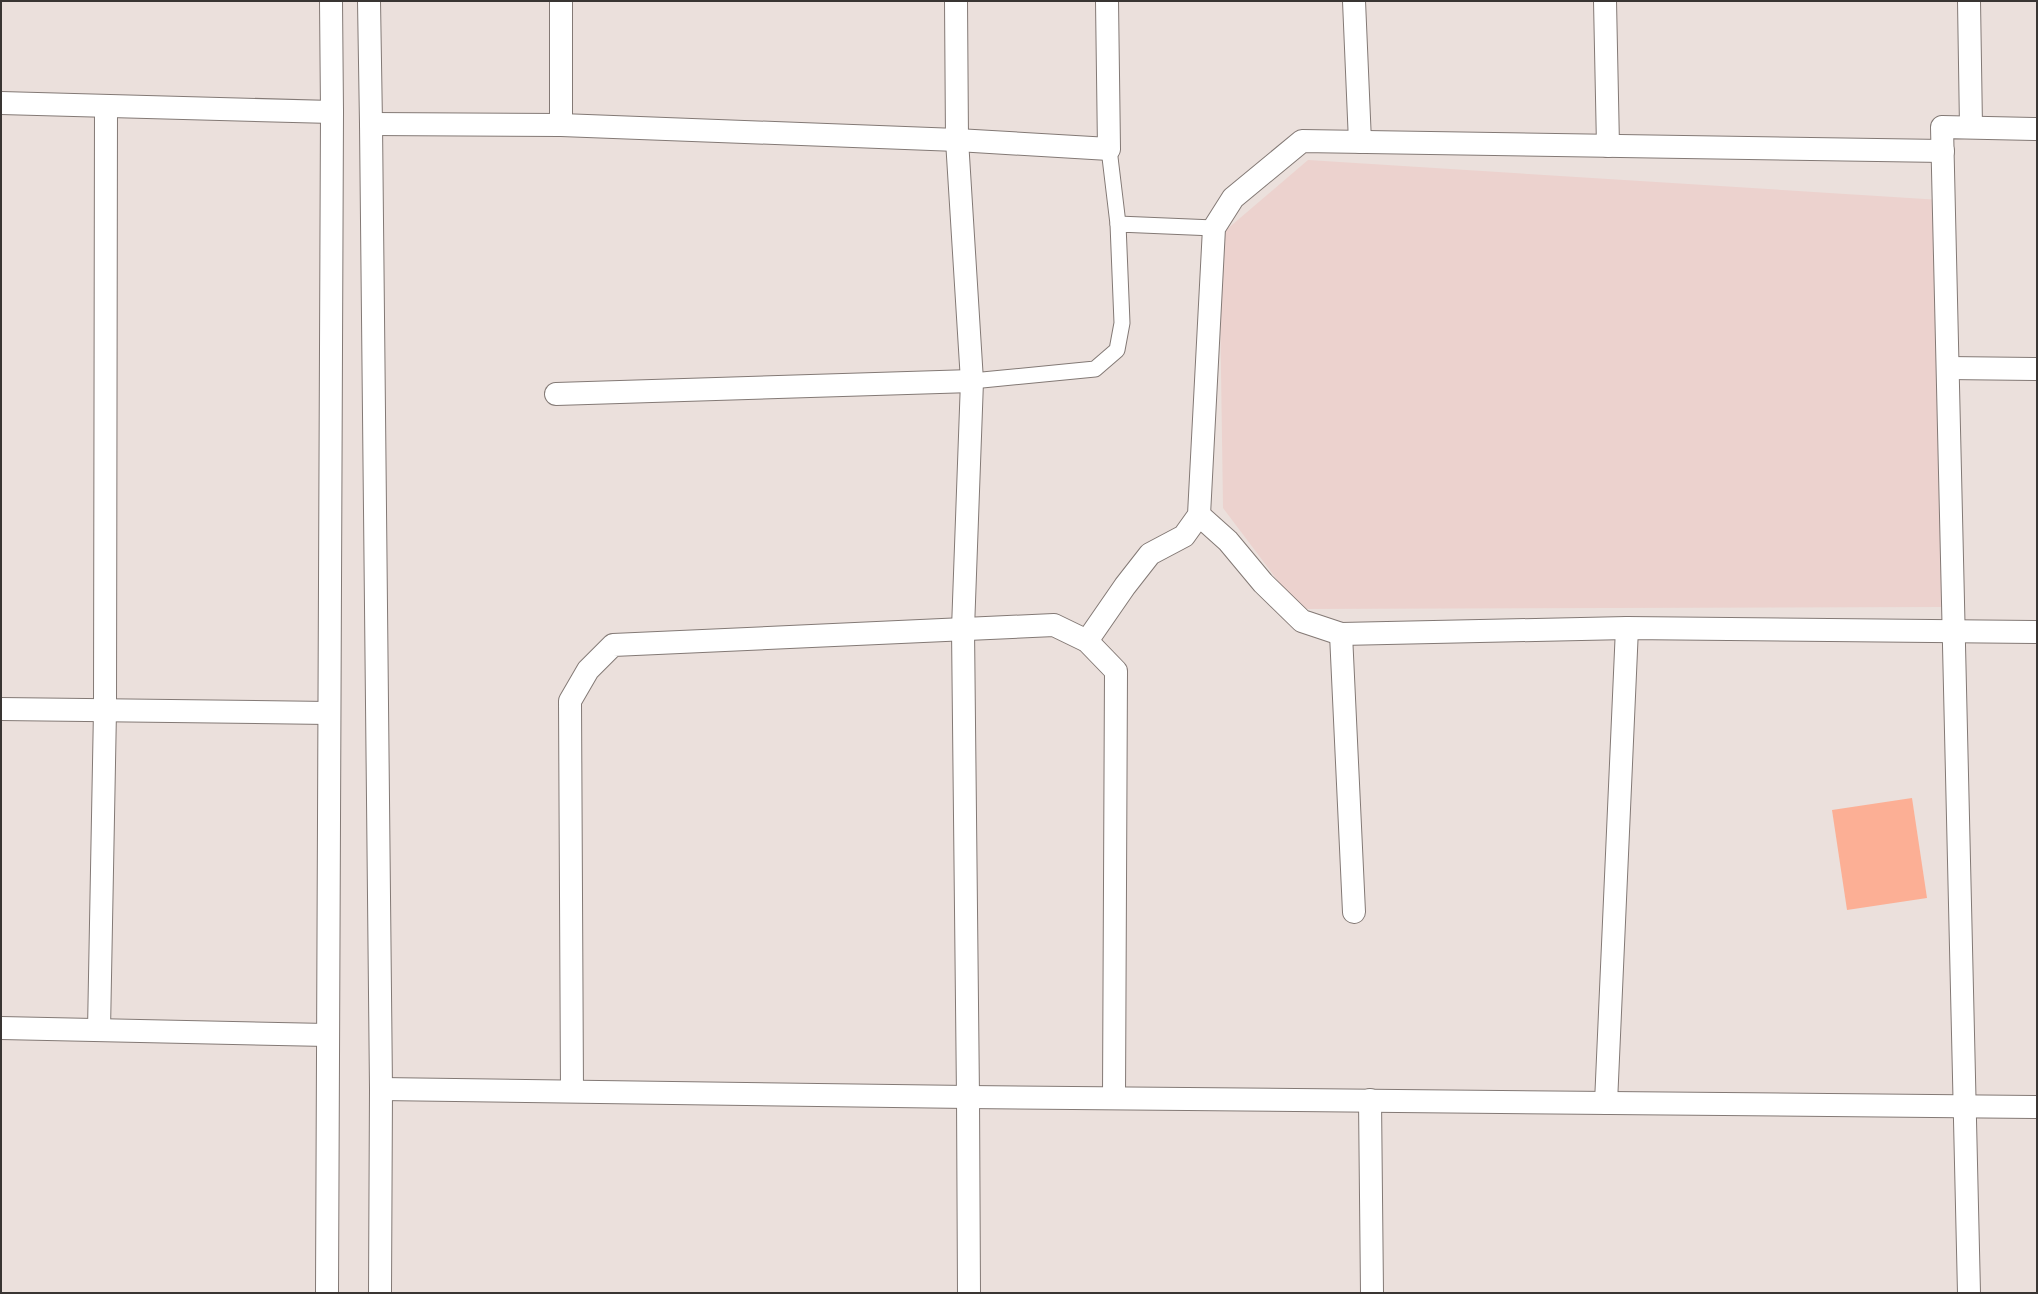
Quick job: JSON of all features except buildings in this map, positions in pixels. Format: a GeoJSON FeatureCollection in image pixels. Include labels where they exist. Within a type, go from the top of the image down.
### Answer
{"type":"FeatureCollection","features":[{"type":"Feature","properties":{"kind":"street"},"geometry":{"type":"LineString","coordinates":[[327,1293],[332,112],[330,1]]}},
{"type":"Feature","properties":{"kind":"street"},"geometry":{"type":"LineString","coordinates":[[369,1],[372,124],[381,1089],[380,1293]]}},
{"type":"Feature","properties":{"kind":"street"},"geometry":{"type":"LineString","coordinates":[[561,1],[561,124]]}},
{"type":"Feature","properties":{"kind":"street"},"geometry":{"type":"LineString","coordinates":[[956,1],[957,140],[972,381],[963,629],[969,1293]]}},
{"type":"Feature","properties":{"kind":"street"},"geometry":{"type":"LineString","coordinates":[[372,124],[561,124],[957,140],[1109,149],[1106,1]]}},
{"type":"Feature","properties":{"kind":"street"},"geometry":{"type":"LineString","coordinates":[[1354,1],[1360,142]]}},
{"type":"Feature","properties":{"kind":"street"},"geometry":{"type":"LineString","coordinates":[[1605,1],[1608,146]]}},
{"type":"Feature","properties":{"kind":"street"},"geometry":{"type":"LineString","coordinates":[[1969,1],[1971,128]]}},
{"type":"Feature","properties":{"kind":"street"},"geometry":{"type":"LineString","coordinates":[[1,102],[332,112]]}},
{"type":"Feature","properties":{"kind":"street"},"geometry":{"type":"LineString","coordinates":[[99,1030],[105,710],[106,106]]}},
{"type":"Feature","properties":{"kind":"street"},"geometry":{"type":"LineString","coordinates":[[1969,1293],[1942,127],[2037,129]]}},
{"type":"Feature","properties":{"kind":"street"},"geometry":{"type":"LineString","coordinates":[[1087,641],[1125,586],[1150,554],[1184,536],[1199,515],[1214,228],[1233,198],[1302,141],[1943,151]]}},
{"type":"Feature","properties":{"kind":"street"},"geometry":{"type":"LineString","coordinates":[[1948,368],[2037,369]]}},
{"type":"Feature","properties":{"kind":"street"},"geometry":{"type":"LineString","coordinates":[[556,394],[972,381]]}},
{"type":"Feature","properties":{"kind":"street"},"geometry":{"type":"LineString","coordinates":[[1199,515],[1228,541],[1263,583],[1302,621],[1341,634],[1627,628],[2037,632]]}},
{"type":"Feature","properties":{"kind":"street"},"geometry":{"type":"LineString","coordinates":[[572,1091],[570,701],[588,670],[613,645],[1054,625],[1087,641],[1116,671],[1114,1097]]}},
{"type":"Feature","properties":{"kind":"street"},"geometry":{"type":"LineString","coordinates":[[1606,1103],[1627,628]]}},
{"type":"Feature","properties":{"kind":"street"},"geometry":{"type":"LineString","coordinates":[[1341,634],[1354,912]]}},
{"type":"Feature","properties":{"kind":"street"},"geometry":{"type":"LineString","coordinates":[[1,709],[329,713]]}},
{"type":"Feature","properties":{"kind":"street"},"geometry":{"type":"LineString","coordinates":[[1,1028],[327,1034]]}},
{"type":"Feature","properties":{"kind":"street"},"geometry":{"type":"LineString","coordinates":[[381,1089],[968,1097],[1114,1097],[1964,1107],[2037,1106]]}},
{"type":"Feature","properties":{"kind":"street"},"geometry":{"type":"LineString","coordinates":[[1370,1100],[1372,1293]]}},
{"type":"Feature","properties":{"kind":"lane"},"geometry":{"type":"LineString","coordinates":[[972,381],[1096,369],[1117,350],[1122,323],[1118,224],[1109,149]]}},
{"type":"Feature","properties":{"kind":"lane"},"geometry":{"type":"LineString","coordinates":[[1118,224],[1214,228]]}},
{"type":"Feature","properties":{"kind":"shaded area"},"geometry":{"type":"Polygon","coordinates":[[[1308,160],[1941,200],[1943,607],[1299,609],[1223,508],[1219,236],[1308,160]]]}}]}
